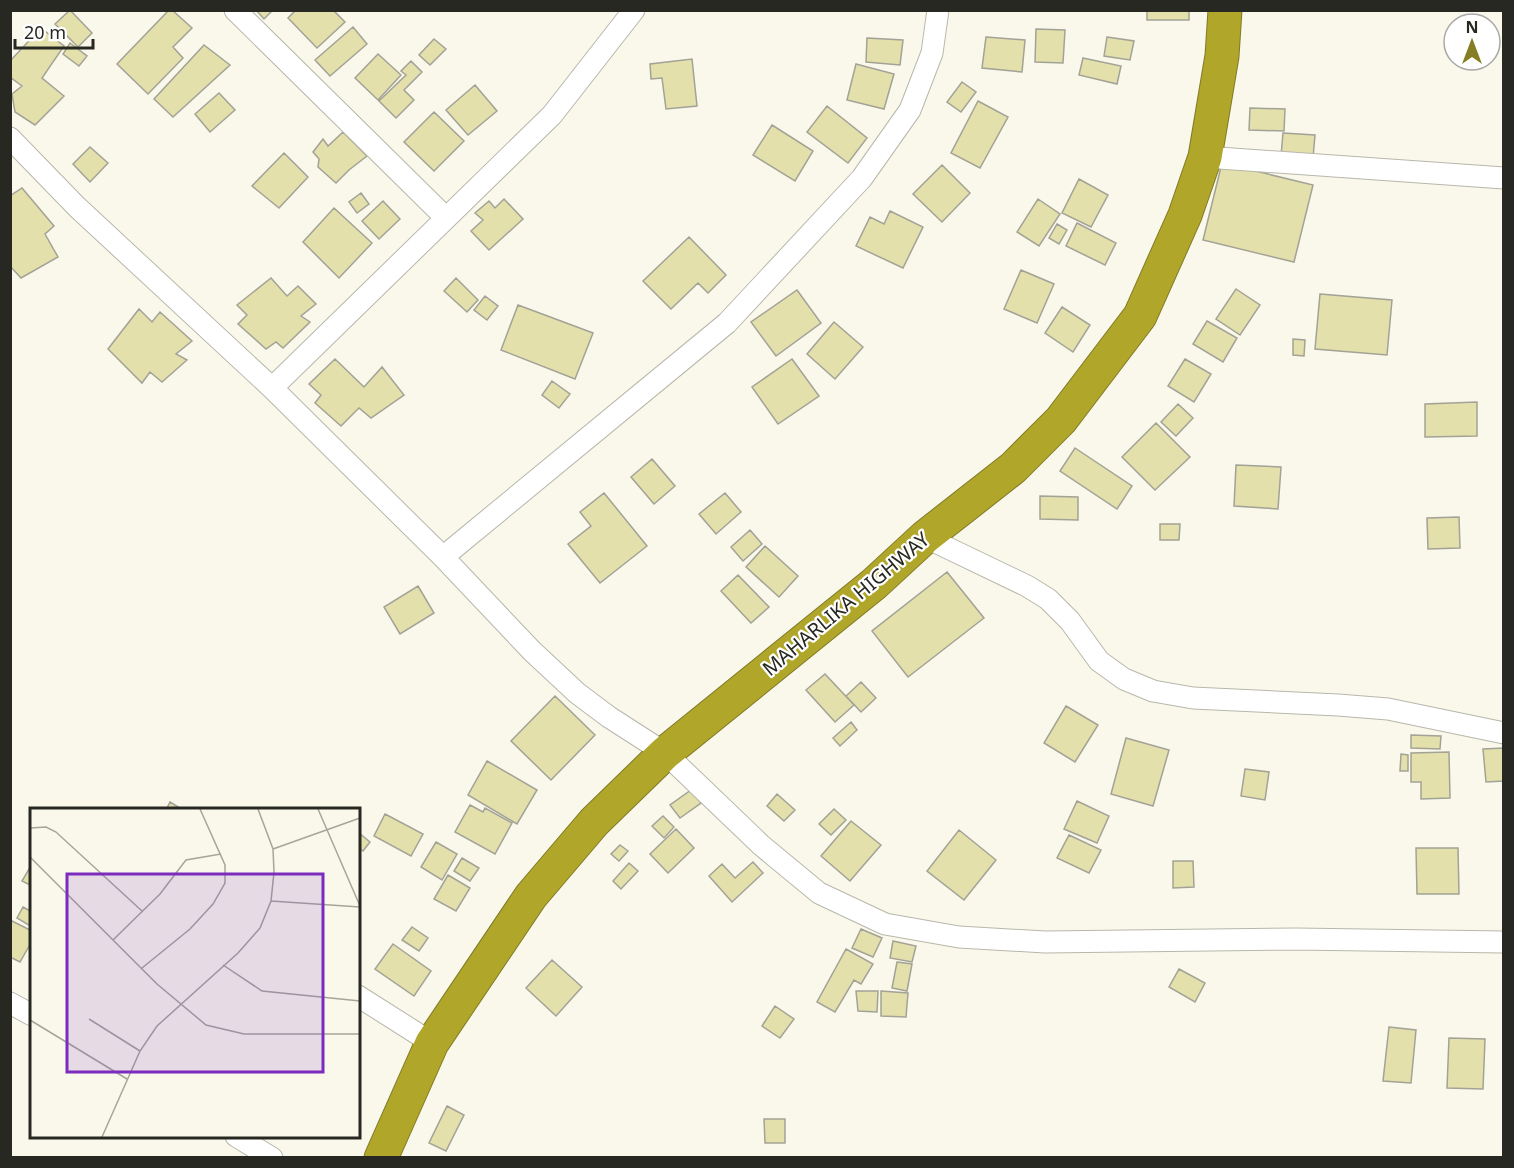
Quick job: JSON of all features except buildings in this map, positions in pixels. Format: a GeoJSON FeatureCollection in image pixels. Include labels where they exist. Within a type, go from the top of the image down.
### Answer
{"type":"FeatureCollection","features":[{"type":"Feature","properties":{"kind":"highway","name":"MAHARLIKA HIGHWAY"},"geometry":{"type":"LineString","coordinates":[[381,1158],[432,1043],[531,896],[594,822],[665,753],[874,584],[925,537],[1013,468],[1061,420],[1140,316],[1185,215],[1204,158],[1222,56],[1225,10]]}},
{"type":"Feature","properties":{"kind":"street"},"geometry":{"type":"LineString","coordinates":[[235,10],[446,218]]}},
{"type":"Feature","properties":{"kind":"street"},"geometry":{"type":"LineString","coordinates":[[272,388],[552,115],[634,10]]}},
{"type":"Feature","properties":{"kind":"street"},"geometry":{"type":"LineString","coordinates":[[443,557],[727,323],[862,178],[910,110],[932,53],[938,10]]}},
{"type":"Feature","properties":{"kind":"street"},"geometry":{"type":"LineString","coordinates":[[10,138],[77,207],[272,388],[443,557],[532,651],[577,693],[609,717],[665,753],[761,844],[819,892],[885,924],[959,937],[1045,942],[1296,939],[1503,942]]}},
{"type":"Feature","properties":{"kind":"street"},"geometry":{"type":"LineString","coordinates":[[1204,158],[1503,178]]}},
{"type":"Feature","properties":{"kind":"street"},"geometry":{"type":"LineString","coordinates":[[925,537],[1027,586],[1048,599],[1070,621],[1100,661],[1124,679],[1153,691],[1192,698],[1388,709],[1503,733]]}},
{"type":"Feature","properties":{"kind":"street"},"geometry":{"type":"LineString","coordinates":[[360,997],[432,1043]]}},
{"type":"Feature","properties":{"kind":"street"},"geometry":{"type":"LineString","coordinates":[[10,1003],[30,1014]]}},
{"type":"Feature","properties":{"kind":"street"},"geometry":{"type":"LineString","coordinates":[[238,1138],[272,1158]]}}]}
